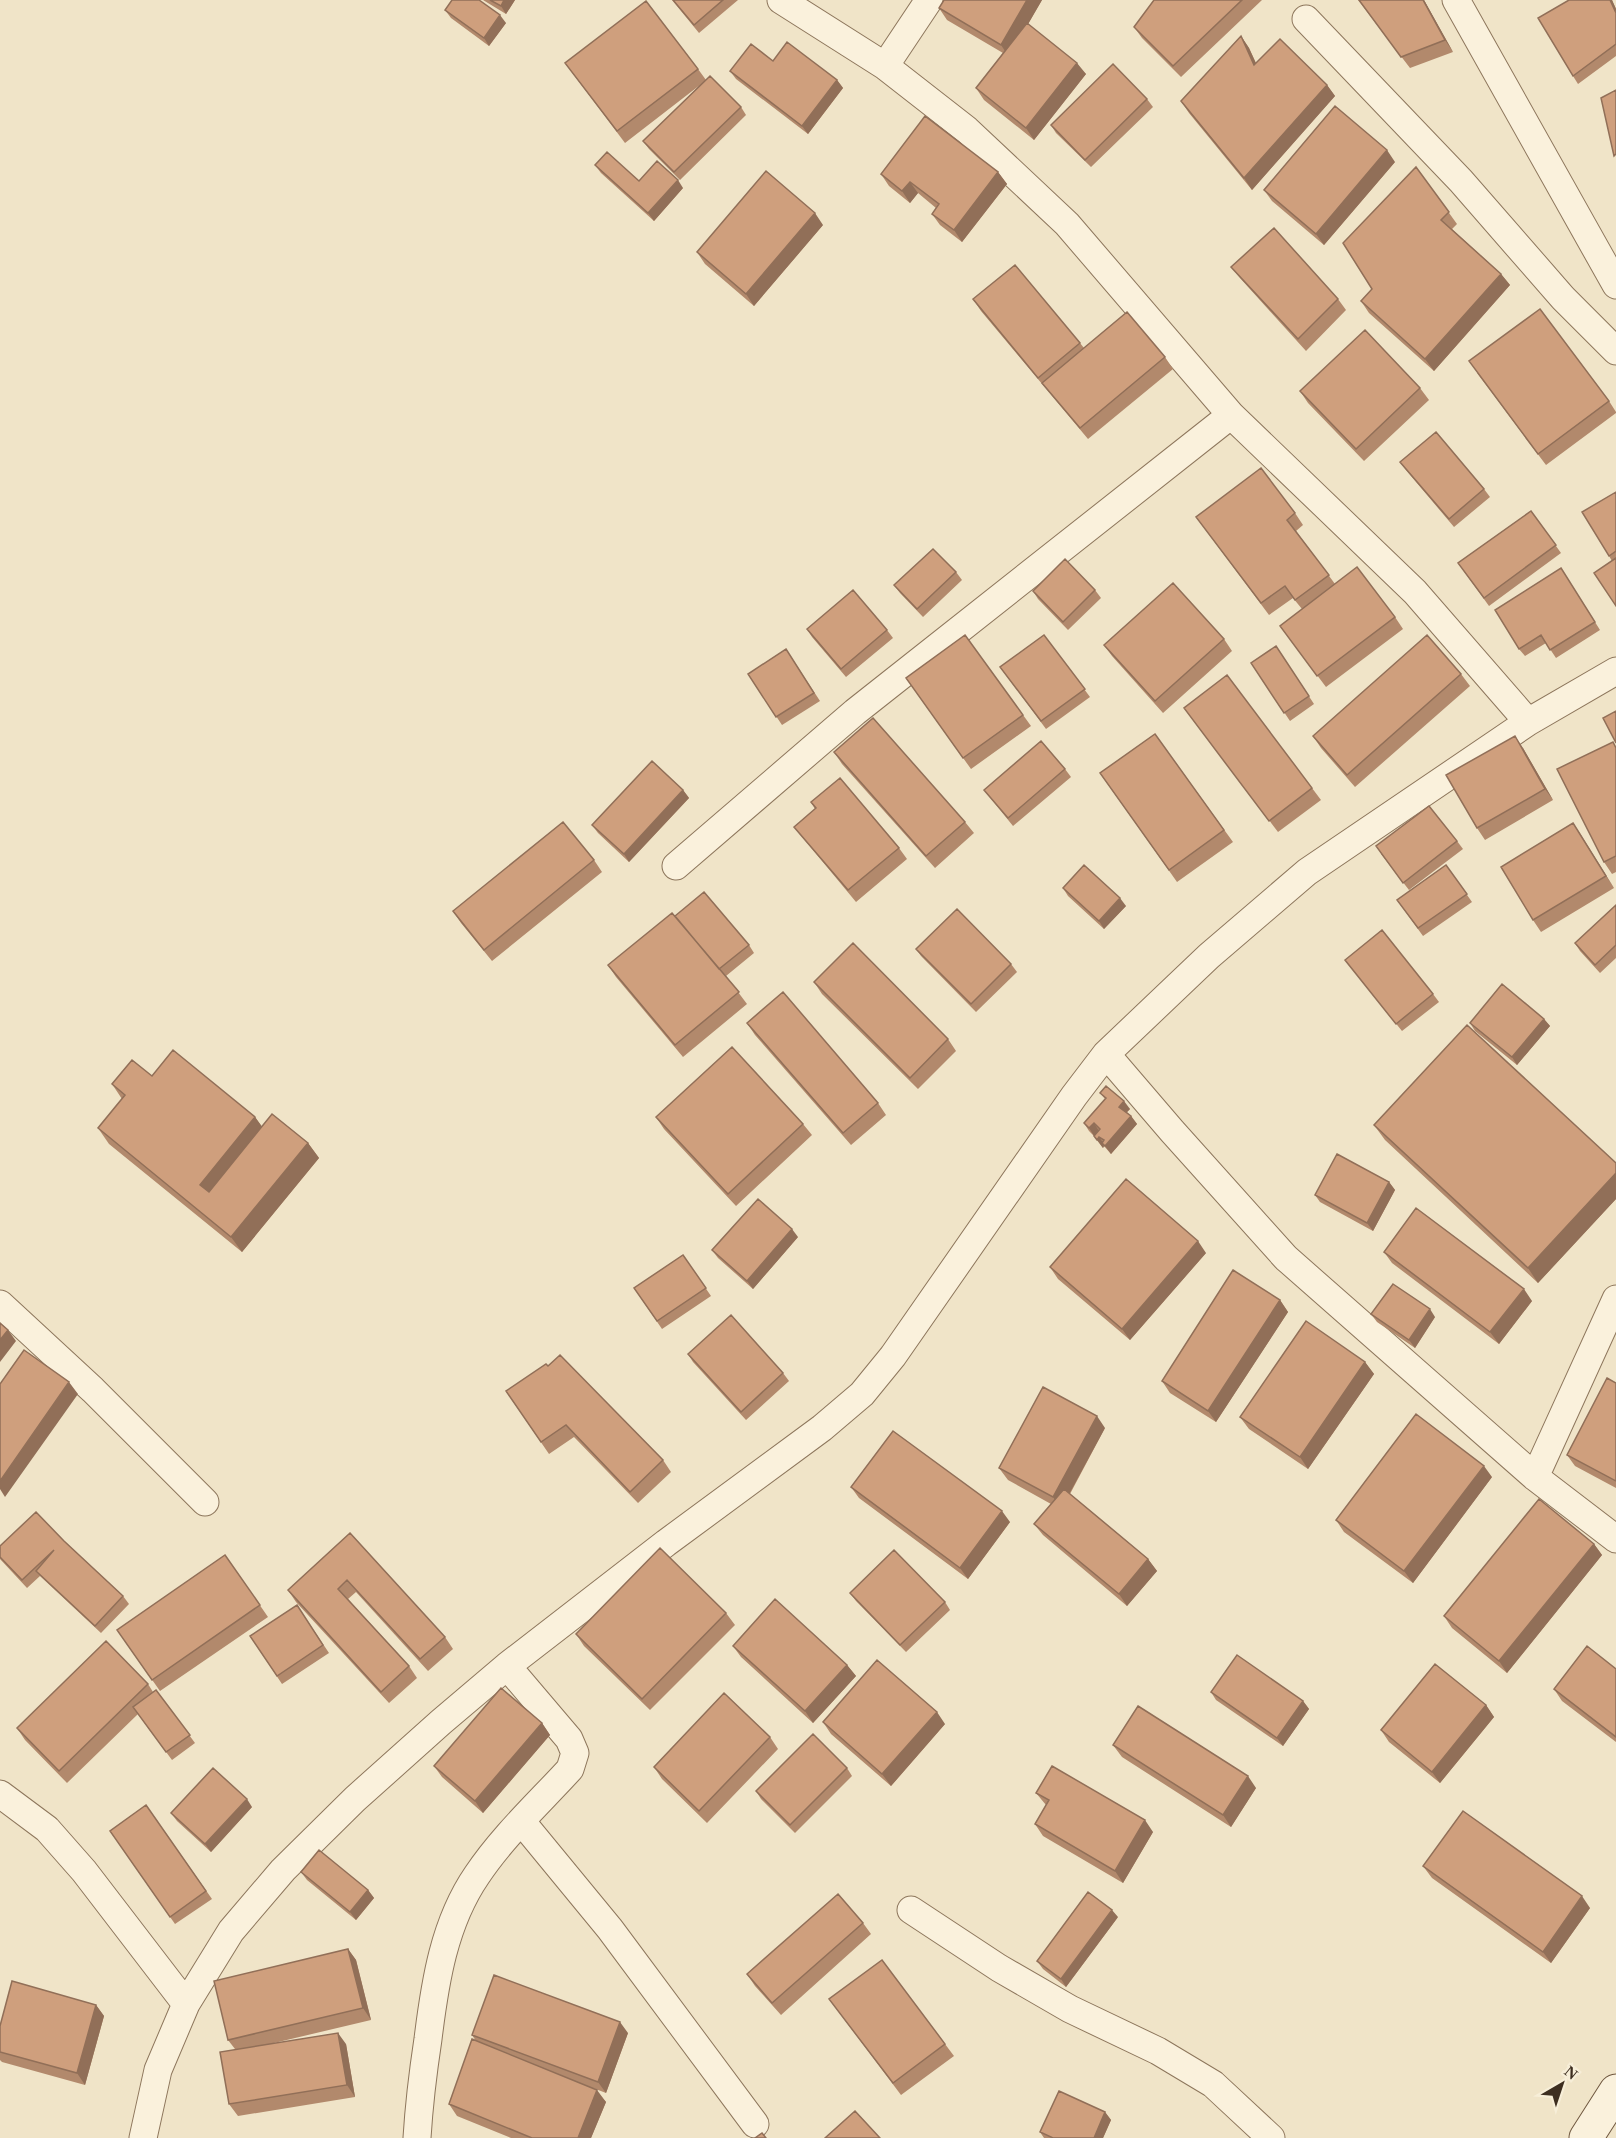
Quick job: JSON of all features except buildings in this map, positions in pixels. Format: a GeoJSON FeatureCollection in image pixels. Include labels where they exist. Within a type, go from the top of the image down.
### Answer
{"type":"FeatureCollection","features":[{"type":"Feature","properties":{"kind":"main road"},"geometry":{"type":"LineString","coordinates":[[1586,2138],[1616,2091]]}},
{"type":"Feature","properties":{"kind":"street"},"geometry":{"type":"LineString","coordinates":[[781,0],[885,66],[967,130],[1067,224],[1231,415],[1415,592],[1528,722]]}},
{"type":"Feature","properties":{"kind":"street"},"geometry":{"type":"LineString","coordinates":[[885,66],[929,0]]}},
{"type":"Feature","properties":{"kind":"street"},"geometry":{"type":"LineString","coordinates":[[1456,0],[1616,285]]}},
{"type":"Feature","properties":{"kind":"street"},"geometry":{"type":"LineString","coordinates":[[1306,19],[1461,181],[1563,298],[1616,351]]}},
{"type":"Feature","properties":{"kind":"street"},"geometry":{"type":"LineString","coordinates":[[676,866],[864,705],[1231,415]]}},
{"type":"Feature","properties":{"kind":"street"},"geometry":{"type":"LineString","coordinates":[[143,2138],[158,2070],[186,2004],[231,1931],[283,1870],[372,1784],[507,1666],[666,1543],[822,1428],[862,1394],[893,1356],[1074,1096],[1107,1054],[1209,956],[1306,872],[1528,722],[1616,671]]}},
{"type":"Feature","properties":{"kind":"street"},"geometry":{"type":"LineString","coordinates":[[1107,1054],[1172,1131],[1286,1258],[1535,1478],[1616,1539]]}},
{"type":"Feature","properties":{"kind":"street"},"geometry":{"type":"LineString","coordinates":[[1535,1478],[1616,1299]]}},
{"type":"Feature","properties":{"kind":"street"},"geometry":{"type":"LineString","coordinates":[[0,1304],[93,1390],[205,1502]]}},
{"type":"Feature","properties":{"kind":"street"},"geometry":{"type":"LineString","coordinates":[[417,2138],[430,2021],[441,1954],[458,1908],[477,1875],[504,1840],[570,1769],[575,1753],[569,1739],[507,1666]]}},
{"type":"Feature","properties":{"kind":"street"},"geometry":{"type":"LineString","coordinates":[[0,1794],[47,1829],[84,1871],[186,2004]]}},
{"type":"Feature","properties":{"kind":"street"},"geometry":{"type":"LineString","coordinates":[[522,1822],[610,1929],[755,2124]]}},
{"type":"Feature","properties":{"kind":"street"},"geometry":{"type":"LineString","coordinates":[[911,1910],[999,1968],[1060,2003],[1158,2051],[1213,2084],[1271,2138]]}}]}
